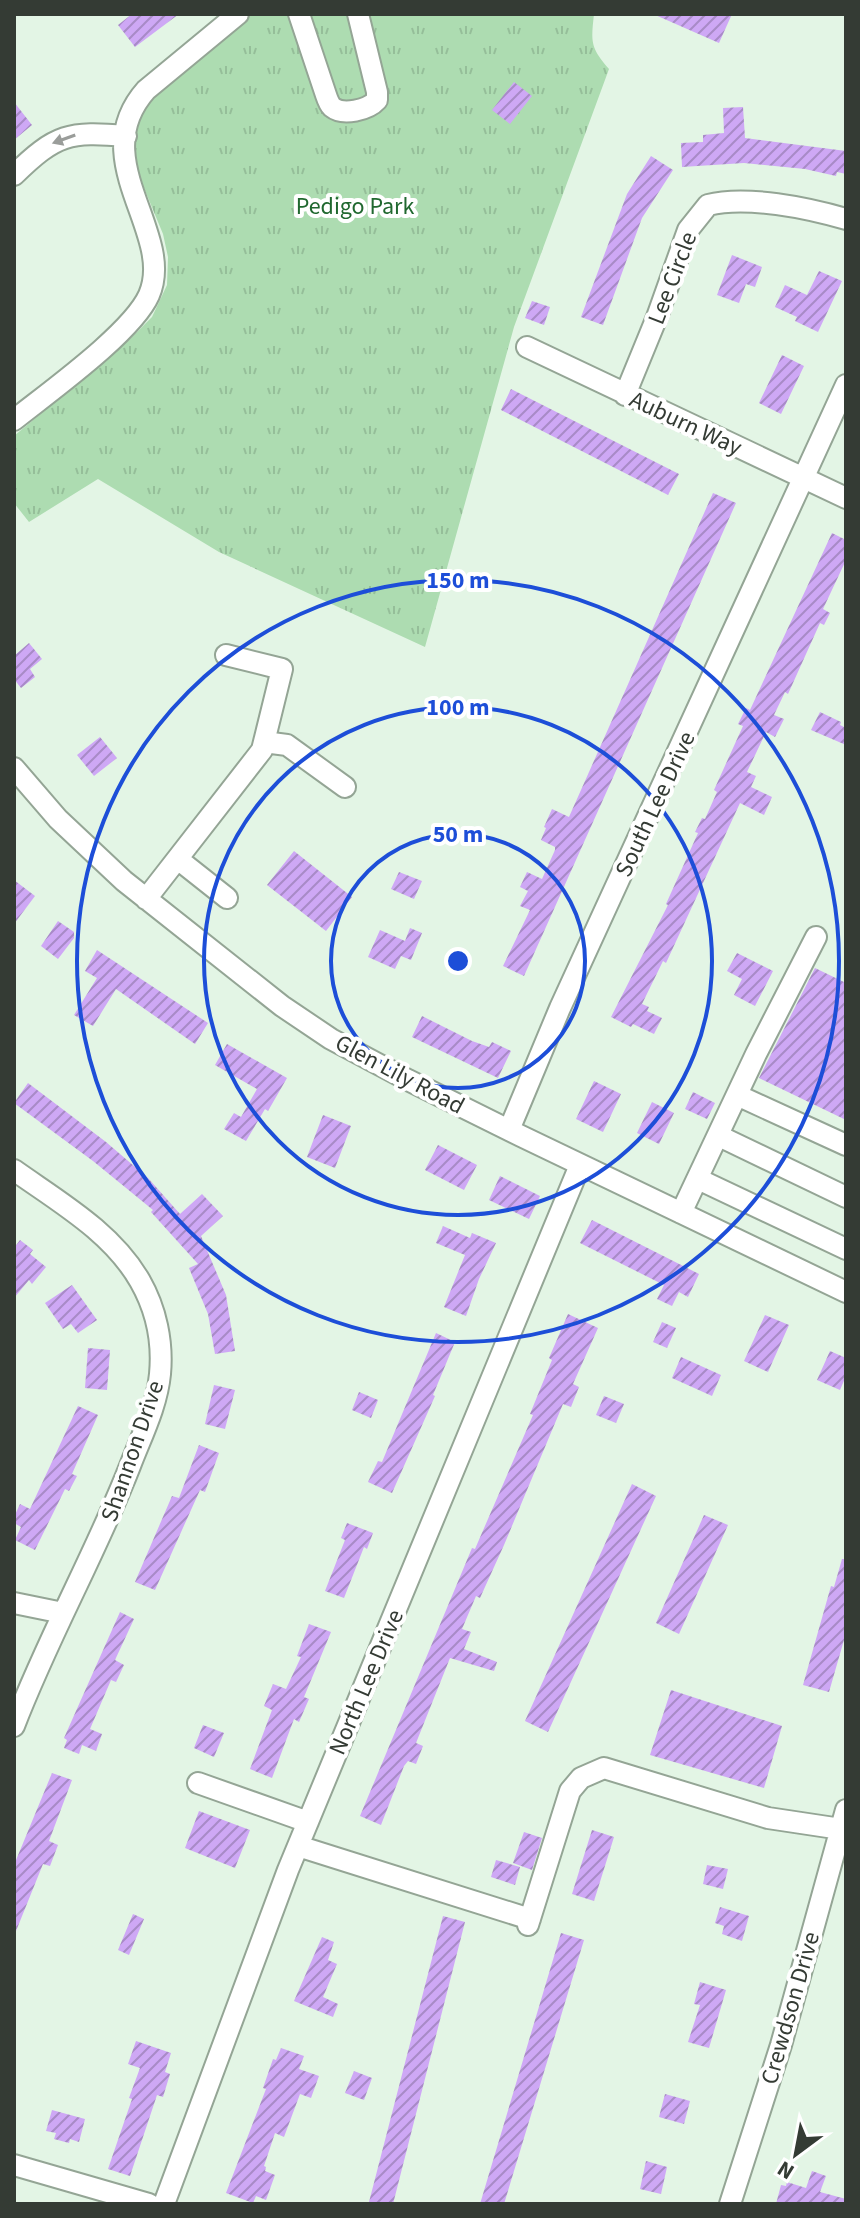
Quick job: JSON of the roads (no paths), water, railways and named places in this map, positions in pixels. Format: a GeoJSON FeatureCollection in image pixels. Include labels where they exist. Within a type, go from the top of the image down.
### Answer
{"type":"FeatureCollection","features":[{"type":"Feature","properties":{"kind":"street"},"geometry":{"type":"LineString","coordinates":[[14,420],[113,339],[141,309],[150,294],[154,258],[128,178],[126,136],[130,116],[141,96],[238,14]]}},
{"type":"Feature","properties":{"kind":"street"},"geometry":{"type":"LineString","coordinates":[[299,14],[326,95],[331,106],[343,112],[371,107],[377,100],[358,14]]}},
{"type":"Feature","properties":{"kind":"street"},"geometry":{"type":"LineString","coordinates":[[14,175],[48,145],[66,135],[126,136]]}},
{"type":"Feature","properties":{"kind":"street","name":"Lee Circle"},"geometry":{"type":"LineString","coordinates":[[625,395],[688,230],[708,205],[746,202],[802,209],[846,219]]}},
{"type":"Feature","properties":{"kind":"street","name":"Auburn Way"},"geometry":{"type":"LineString","coordinates":[[527,347],[846,498]]}},
{"type":"Feature","properties":{"kind":"street"},"geometry":{"type":"LineString","coordinates":[[804,478],[846,385]]}},
{"type":"Feature","properties":{"kind":"street","name":"South Lee Drive"},"geometry":{"type":"LineString","coordinates":[[509,1130],[560,1008],[804,478]]}},
{"type":"Feature","properties":{"kind":"street"},"geometry":{"type":"LineString","coordinates":[[146,899],[262,750],[282,669],[226,655]]}},
{"type":"Feature","properties":{"kind":"street"},"geometry":{"type":"LineString","coordinates":[[264,742],[287,745],[345,787]]}},
{"type":"Feature","properties":{"kind":"street","name":"Glen Lily Road"},"geometry":{"type":"LineString","coordinates":[[14,768],[21,792],[146,899],[282,1006],[331,1039],[580,1165],[846,1292]]}},
{"type":"Feature","properties":{"kind":"street"},"geometry":{"type":"LineString","coordinates":[[179,860],[227,898]]}},
{"type":"Feature","properties":{"kind":"street"},"geometry":{"type":"LineString","coordinates":[[681,1213],[816,937]]}},
{"type":"Feature","properties":{"kind":"street"},"geometry":{"type":"LineString","coordinates":[[737,1095],[846,1145]]}},
{"type":"Feature","properties":{"kind":"street"},"geometry":{"type":"LineString","coordinates":[[719,1136],[846,1197]]}},
{"type":"Feature","properties":{"kind":"street","name":"North Lee Drive"},"geometry":{"type":"LineString","coordinates":[[164,2204],[298,1846],[580,1165]]}},
{"type":"Feature","properties":{"kind":"street","name":"Shannon Drive"},"geometry":{"type":"LineString","coordinates":[[14,1170],[99,1231],[119,1251],[141,1284],[152,1308],[159,1334],[160,1374],[147,1423],[104,1531],[63,1613],[14,1726]]}},
{"type":"Feature","properties":{"kind":"street"},"geometry":{"type":"LineString","coordinates":[[698,1179],[846,1249]]}},
{"type":"Feature","properties":{"kind":"street"},"geometry":{"type":"LineString","coordinates":[[14,1603],[63,1613]]}},
{"type":"Feature","properties":{"kind":"street"},"geometry":{"type":"LineString","coordinates":[[298,1846],[529,1922],[570,1791],[581,1778],[604,1768],[768,1818],[843,1819]]}},
{"type":"Feature","properties":{"kind":"street"},"geometry":{"type":"LineString","coordinates":[[198,1783],[308,1822]]}},
{"type":"Feature","properties":{"kind":"street","name":"Crewdson Drive"},"geometry":{"type":"LineString","coordinates":[[730,2204],[781,2045],[843,1819]]}},
{"type":"Feature","properties":{"kind":"street"},"geometry":{"type":"LineString","coordinates":[[14,2165],[149,2204]]}},
{"type":"Feature","properties":{"kind":"park label","name":"Pedigo Park"},"geometry":{"type":"Point","coordinates":[355,206]}}]}
